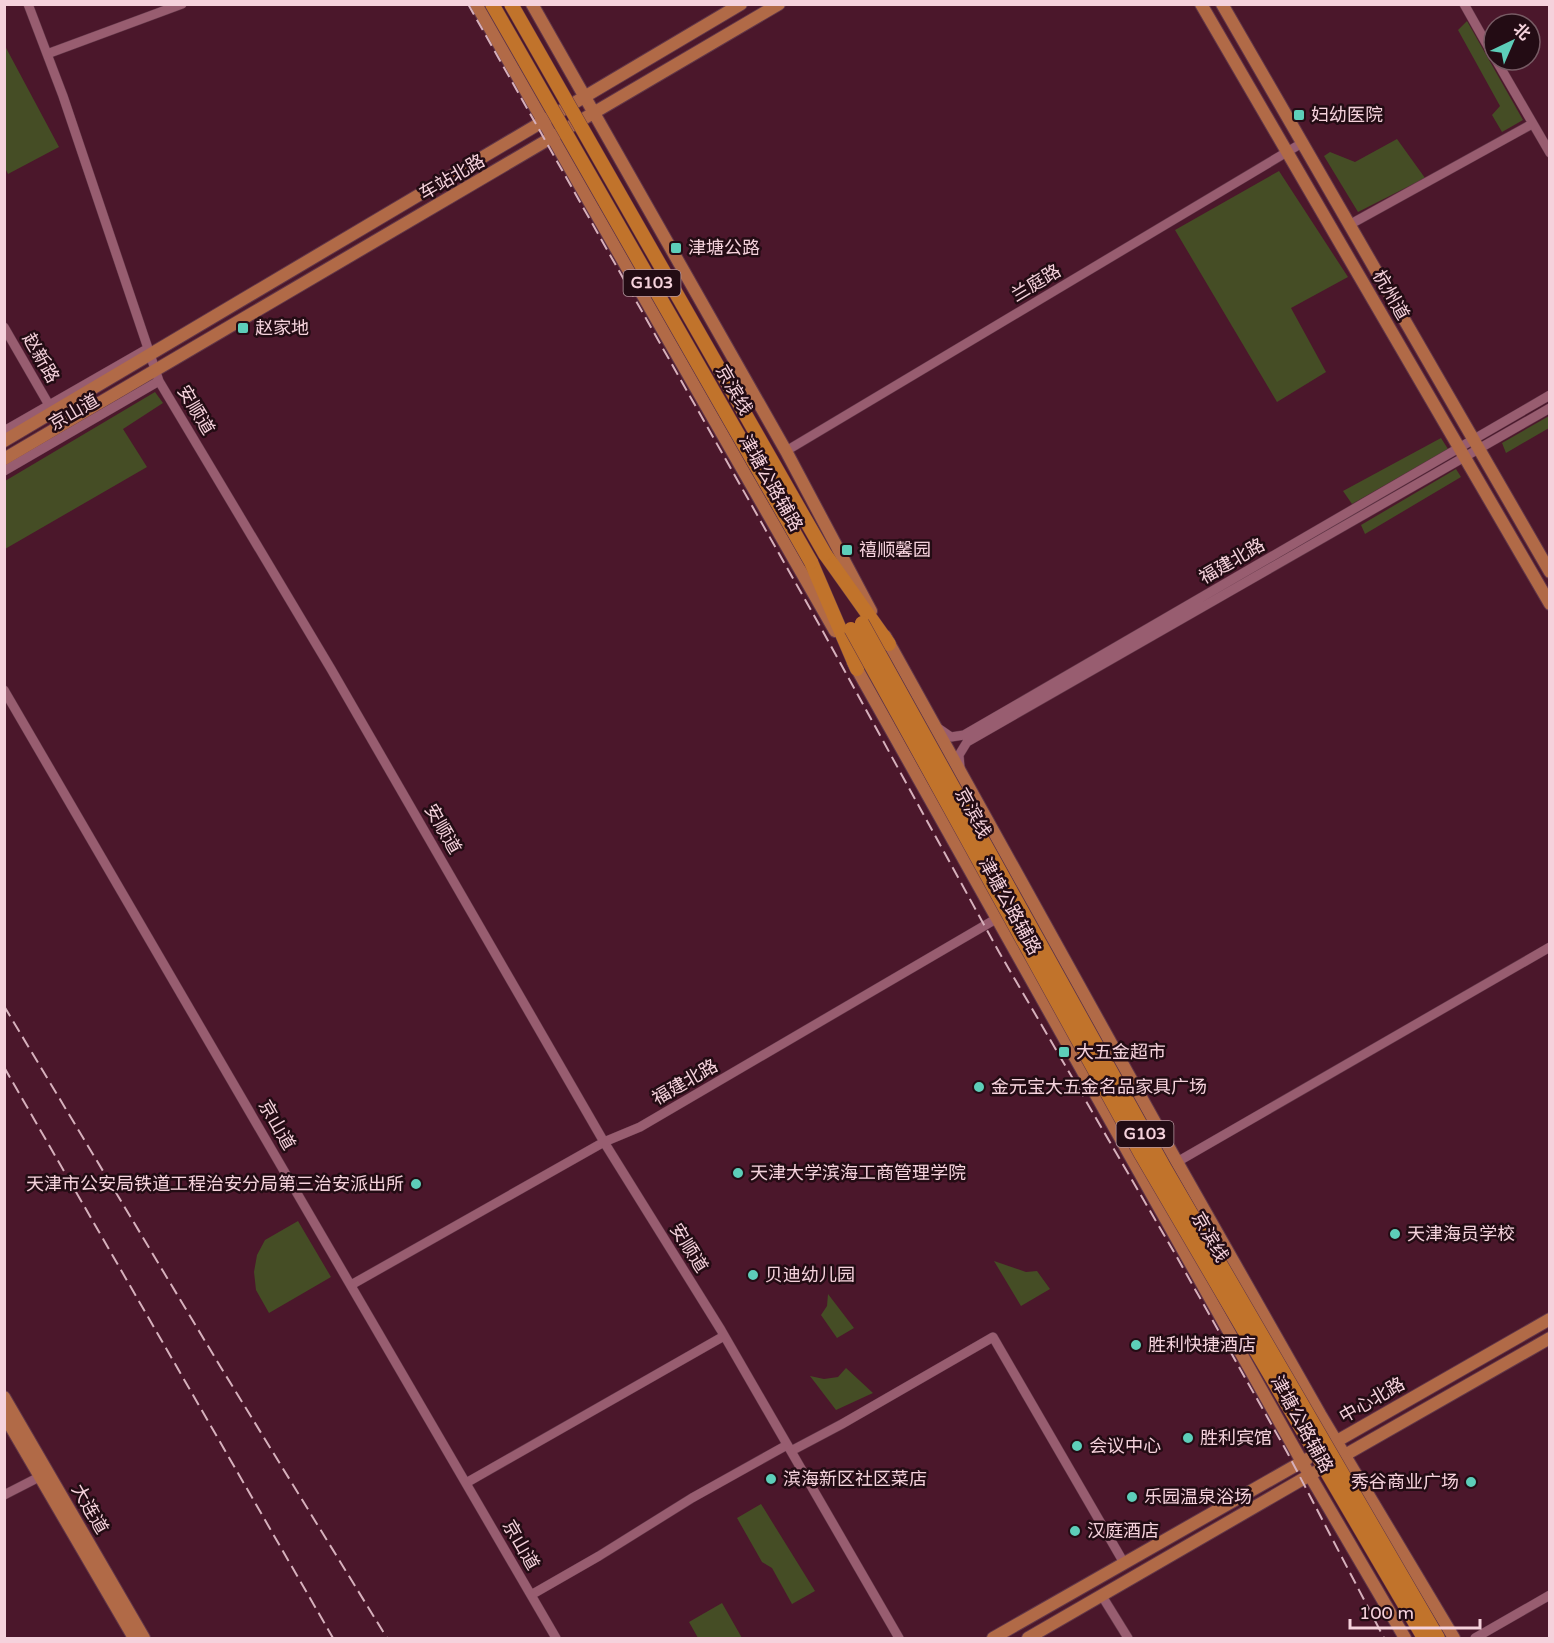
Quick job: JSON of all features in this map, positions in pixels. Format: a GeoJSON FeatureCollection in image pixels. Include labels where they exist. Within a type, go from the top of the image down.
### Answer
{"type":"FeatureCollection","features":[{"type":"Feature","properties":{"kind":"highway","name":"京滨线"},"geometry":{"type":"LineString","coordinates":[[492,4],[811,562],[857,626],[1164,1167],[1438,1638]]}},
{"type":"Feature","properties":{"kind":"highway","name":"京滨线"},"geometry":{"type":"LineString","coordinates":[[511,4],[825,554],[857,626],[1142,1156],[1424,1638]]}},
{"type":"Feature","properties":{"kind":"highway"},"geometry":{"type":"LineString","coordinates":[[825,554],[889,644]]}},
{"type":"Feature","properties":{"kind":"highway","name":"G103"},"geometry":{"type":"LineString","coordinates":[[811,562],[857,669]]}},
{"type":"Feature","properties":{"kind":"main road","name":"津塘公路辅路"},"geometry":{"type":"LineString","coordinates":[[477,4],[857,669],[1287,1435],[1405,1638]]}},
{"type":"Feature","properties":{"kind":"main road","name":"津塘公路辅路"},"geometry":{"type":"LineString","coordinates":[[531,4],[786,451],[889,644],[1177,1162],[1320,1414],[1454,1638]]}},
{"type":"Feature","properties":{"kind":"main road","name":"车站北路"},"geometry":{"type":"LineString","coordinates":[[4,441],[741,4]]}},
{"type":"Feature","properties":{"kind":"main road","name":"车站北路"},"geometry":{"type":"LineString","coordinates":[[4,459],[142,380],[157,376],[779,4]]}},
{"type":"Feature","properties":{"kind":"main road","name":"杭州道"},"geometry":{"type":"LineString","coordinates":[[1201,4],[1550,604]]}},
{"type":"Feature","properties":{"kind":"main road","name":"杭州道"},"geometry":{"type":"LineString","coordinates":[[1222,4],[1550,572]]}},
{"type":"Feature","properties":{"kind":"main road","name":"中心北路"},"geometry":{"type":"LineString","coordinates":[[1028,1638],[1283,1490],[1307,1469],[1322,1450],[1336,1441],[1550,1319]]}},
{"type":"Feature","properties":{"kind":"main road","name":"中心北路"},"geometry":{"type":"LineString","coordinates":[[993,1638],[1277,1477],[1345,1456],[1550,1338]]}},
{"type":"Feature","properties":{"kind":"main road","name":"大连道"},"geometry":{"type":"LineString","coordinates":[[4,1398],[134,1638]]}},
{"type":"Feature","properties":{"kind":"main road"},"geometry":{"type":"LineString","coordinates":[[1320,1414],[1333,1425],[1344,1429],[1353,1429],[1366,1424]]}},
{"type":"Feature","properties":{"kind":"main road"},"geometry":{"type":"LineString","coordinates":[[1320,1414],[1324,1432],[1322,1450]]}},
{"type":"Feature","properties":{"kind":"main road","name":"大连道"},"geometry":{"type":"LineString","coordinates":[[4,1415],[42,1471],[144,1638]]}},
{"type":"Feature","properties":{"kind":"main road"},"geometry":{"type":"LineString","coordinates":[[1277,1477],[1286,1468],[1291,1458],[1292,1448],[1287,1435]]}},
{"type":"Feature","properties":{"kind":"street","name":"安顺道"},"geometry":{"type":"LineString","coordinates":[[28,4],[63,96],[157,376],[337,679],[604,1142],[724,1336],[898,1638]]}},
{"type":"Feature","properties":{"kind":"street"},"geometry":{"type":"LineString","coordinates":[[47,54],[182,4]]}},
{"type":"Feature","properties":{"kind":"street"},"geometry":{"type":"LineString","coordinates":[[1464,4],[1482,36]]}},
{"type":"Feature","properties":{"kind":"street"},"geometry":{"type":"LineString","coordinates":[[1502,72],[1550,153]]}},
{"type":"Feature","properties":{"kind":"street"},"geometry":{"type":"LineString","coordinates":[[1349,225],[1532,124]]}},
{"type":"Feature","properties":{"kind":"street","name":"兰庭路"},"geometry":{"type":"LineString","coordinates":[[786,451],[1302,143]]}},
{"type":"Feature","properties":{"kind":"street","name":"赵新路"},"geometry":{"type":"LineString","coordinates":[[4,327],[49,405]]}},
{"type":"Feature","properties":{"kind":"street"},"geometry":{"type":"LineString","coordinates":[[4,431],[149,353]]}},
{"type":"Feature","properties":{"kind":"street","name":"京山道"},"geometry":{"type":"LineString","coordinates":[[4,471],[157,376]]}},
{"type":"Feature","properties":{"kind":"street","name":"福建北路"},"geometry":{"type":"LineString","coordinates":[[962,776],[959,755],[967,742],[1462,452],[1550,395]]}},
{"type":"Feature","properties":{"kind":"street","name":"福建北路"},"geometry":{"type":"LineString","coordinates":[[1476,443],[1550,408]]}},
{"type":"Feature","properties":{"kind":"street","name":"福建北路"},"geometry":{"type":"LineString","coordinates":[[932,721],[939,729],[951,736],[964,735],[1462,452]]}},
{"type":"Feature","properties":{"kind":"street","name":"京山道"},"geometry":{"type":"LineString","coordinates":[[4,690],[556,1638]]}},
{"type":"Feature","properties":{"kind":"street","name":"福建北路"},"geometry":{"type":"LineString","coordinates":[[351,1285],[604,1142],[640,1127],[1030,899]]}},
{"type":"Feature","properties":{"kind":"street"},"geometry":{"type":"LineString","coordinates":[[1177,1162],[1550,946]]}},
{"type":"Feature","properties":{"kind":"street"},"geometry":{"type":"LineString","coordinates":[[466,1483],[724,1336]]}},
{"type":"Feature","properties":{"kind":"street"},"geometry":{"type":"LineString","coordinates":[[531,1594],[599,1556],[692,1498],[789,1448],[845,1423],[993,1337],[1124,1563]]}},
{"type":"Feature","properties":{"kind":"street"},"geometry":{"type":"LineString","coordinates":[[4,1489],[42,1471]]}},
{"type":"Feature","properties":{"kind":"street"},"geometry":{"type":"LineString","coordinates":[[4,1495],[42,1471]]}},
{"type":"Feature","properties":{"kind":"street"},"geometry":{"type":"LineString","coordinates":[[1475,1638],[1550,1595]]}},
{"type":"Feature","properties":{"kind":"street"},"geometry":{"type":"LineString","coordinates":[[1102,1596],[1128,1638]]}},
{"type":"Feature","properties":{"kind":"green space"},"geometry":{"type":"Polygon","coordinates":[[[1467,21],[1482,48],[1482,72],[1496,72],[1523,120],[1502,132],[1492,115],[1500,106],[1458,30],[1467,21]]]}},
{"type":"Feature","properties":{"kind":"green space"},"geometry":{"type":"Polygon","coordinates":[[[5,46],[59,147],[8,174],[4,166],[5,46]]]}},
{"type":"Feature","properties":{"kind":"green space"},"geometry":{"type":"Polygon","coordinates":[[[1397,139],[1425,178],[1358,212],[1324,156],[1330,152],[1355,162],[1397,139]]]}},
{"type":"Feature","properties":{"kind":"green space"},"geometry":{"type":"Polygon","coordinates":[[[1279,171],[1348,277],[1291,308],[1326,372],[1277,402],[1175,230],[1279,171]]]}},
{"type":"Feature","properties":{"kind":"green space"},"geometry":{"type":"Polygon","coordinates":[[[155,392],[163,403],[123,429],[147,467],[5,549],[5,481],[155,392]]]}},
{"type":"Feature","properties":{"kind":"green space"},"geometry":{"type":"Polygon","coordinates":[[[1549,416],[1549,428],[1506,453],[1502,443],[1549,416]]]}},
{"type":"Feature","properties":{"kind":"green space"},"geometry":{"type":"Polygon","coordinates":[[[1441,438],[1448,449],[1352,504],[1343,491],[1441,438]]]}},
{"type":"Feature","properties":{"kind":"green space"},"geometry":{"type":"Polygon","coordinates":[[[1456,469],[1461,477],[1365,534],[1361,525],[1456,469]]]}},
{"type":"Feature","properties":{"kind":"green space"},"geometry":{"type":"Polygon","coordinates":[[[298,1221],[331,1277],[269,1313],[256,1290],[254,1272],[257,1255],[265,1240],[298,1221]]]}},
{"type":"Feature","properties":{"kind":"green space"},"geometry":{"type":"Polygon","coordinates":[[[994,1261],[1026,1272],[1037,1271],[1050,1289],[1021,1306],[994,1261]]]}},
{"type":"Feature","properties":{"kind":"green space"},"geometry":{"type":"Polygon","coordinates":[[[828,1294],[854,1328],[837,1338],[821,1315],[827,1306],[828,1294]]]}},
{"type":"Feature","properties":{"kind":"green space"},"geometry":{"type":"Polygon","coordinates":[[[846,1368],[873,1393],[836,1410],[810,1376],[824,1379],[838,1377],[846,1368]]]}},
{"type":"Feature","properties":{"kind":"green space"},"geometry":{"type":"Polygon","coordinates":[[[761,1504],[815,1591],[792,1604],[772,1568],[762,1562],[737,1518],[761,1504]]]}},
{"type":"Feature","properties":{"kind":"green space"},"geometry":{"type":"Polygon","coordinates":[[[722,1603],[742,1638],[698,1638],[689,1622],[722,1603]]]}},
{"type":"Feature","properties":{"kind":"railway"},"geometry":{"type":"LineString","coordinates":[[468,4],[820,626],[999,952],[1174,1252],[1287,1452],[1384,1638]]}},
{"type":"Feature","properties":{"kind":"railway"},"geometry":{"type":"LineString","coordinates":[[4,1006],[220,1366],[387,1638]]}},
{"type":"Feature","properties":{"kind":"railway"},"geometry":{"type":"LineString","coordinates":[[4,1067],[333,1638]]}},
{"type":"Feature","properties":{"kind":"place","name":"妇幼医院"},"geometry":{"type":"Point","coordinates":[1299,115]}},
{"type":"Feature","properties":{"kind":"place","name":"津塘公路"},"geometry":{"type":"Point","coordinates":[676,248]}},
{"type":"Feature","properties":{"kind":"place","name":"赵家地"},"geometry":{"type":"Point","coordinates":[243,328]}},
{"type":"Feature","properties":{"kind":"place","name":"禧顺馨园"},"geometry":{"type":"Point","coordinates":[847,550]}},
{"type":"Feature","properties":{"kind":"place","name":"大五金超市"},"geometry":{"type":"Point","coordinates":[1064,1052]}},
{"type":"Feature","properties":{"kind":"place","name":"金元宝大五金名品家具广场"},"geometry":{"type":"Point","coordinates":[979,1087]}},
{"type":"Feature","properties":{"kind":"place","name":"天津大学滨海工商管理学院"},"geometry":{"type":"Point","coordinates":[738,1173]}},
{"type":"Feature","properties":{"kind":"place","name":"天津市公安局铁道工程治安分局第三治安派出所"},"geometry":{"type":"Point","coordinates":[416,1184]}},
{"type":"Feature","properties":{"kind":"place","name":"天津海员学校"},"geometry":{"type":"Point","coordinates":[1395,1234]}},
{"type":"Feature","properties":{"kind":"place","name":"贝迪幼儿园"},"geometry":{"type":"Point","coordinates":[753,1275]}},
{"type":"Feature","properties":{"kind":"place","name":"胜利快捷酒店"},"geometry":{"type":"Point","coordinates":[1136,1345]}},
{"type":"Feature","properties":{"kind":"place","name":"胜利宾馆"},"geometry":{"type":"Point","coordinates":[1188,1438]}},
{"type":"Feature","properties":{"kind":"place","name":"会议中心"},"geometry":{"type":"Point","coordinates":[1077,1446]}},
{"type":"Feature","properties":{"kind":"place","name":"滨海新区社区菜店"},"geometry":{"type":"Point","coordinates":[771,1479]}},
{"type":"Feature","properties":{"kind":"place","name":"秀谷商业广场"},"geometry":{"type":"Point","coordinates":[1471,1482]}},
{"type":"Feature","properties":{"kind":"place","name":"乐园温泉浴场"},"geometry":{"type":"Point","coordinates":[1132,1497]}},
{"type":"Feature","properties":{"kind":"place","name":"汉庭酒店"},"geometry":{"type":"Point","coordinates":[1075,1531]}}]}
